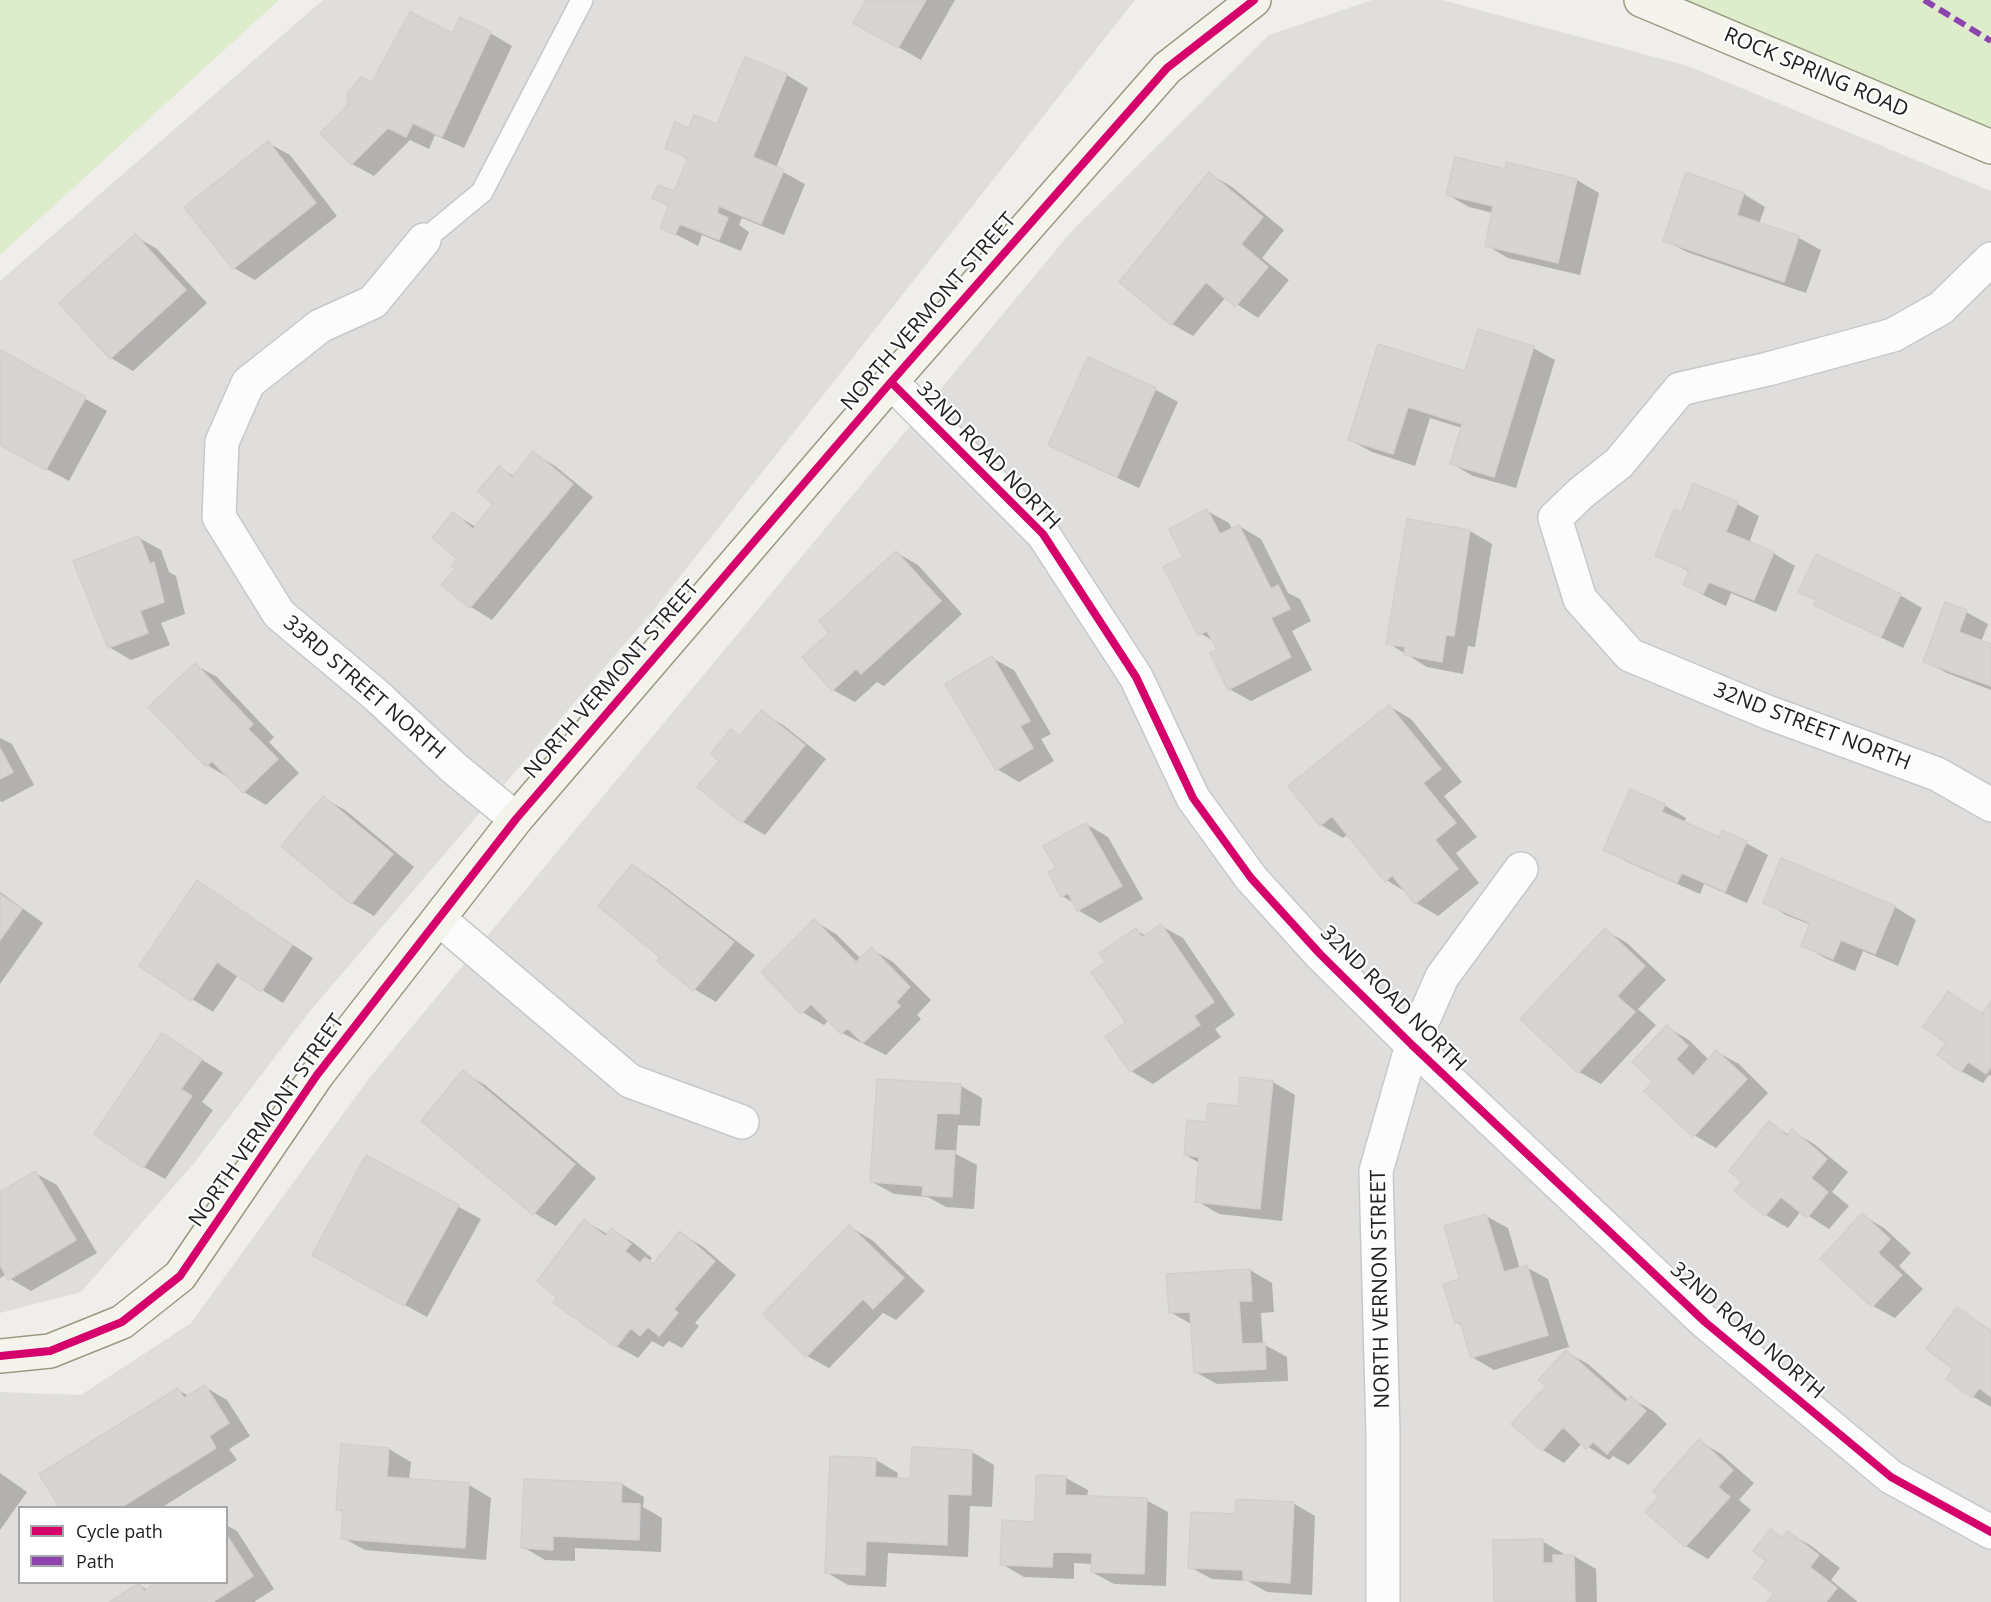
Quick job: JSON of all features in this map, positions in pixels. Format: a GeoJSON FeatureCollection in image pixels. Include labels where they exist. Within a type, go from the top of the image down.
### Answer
{"type":"FeatureCollection","features":[{"type":"Feature","properties":{"kind":"street","name":"NORTH VERMONT STREET"},"geometry":{"type":"LineString","coordinates":[[0,1356],[50,1351],[122,1322],[180,1276],[317,1075],[516,819],[891,382],[1167,68],[1254,0]]}},
{"type":"Feature","properties":{"kind":"street","name":"ROCK SPRING ROAD"},"geometry":{"type":"LineString","coordinates":[[1641,0],[1991,147]]}},
{"type":"Feature","properties":{"kind":"street","name":"33RD STREET NORTH"},"geometry":{"type":"LineString","coordinates":[[424,240],[373,302],[320,326],[248,383],[222,442],[219,516],[279,614],[376,695],[454,768],[516,819]]}},
{"type":"Feature","properties":{"kind":"street","name":"32ND STREET NORTH"},"geometry":{"type":"LineString","coordinates":[[1991,259],[1941,308],[1893,335],[1768,369],[1680,389],[1619,462],[1555,518],[1581,600],[1630,656],[1767,712],[1936,774],[1991,805]]}},
{"type":"Feature","properties":{"kind":"street","name":"32ND ROAD NORTH"},"geometry":{"type":"LineString","coordinates":[[891,382],[1042,534],[1136,677],[1193,798],[1251,878],[1320,954],[1412,1046],[1714,1329],[1891,1477],[1991,1532]]}},
{"type":"Feature","properties":{"kind":"street","name":"NORTH VERNON STREET"},"geometry":{"type":"LineString","coordinates":[[1383,1602],[1383,1433],[1376,1171],[1412,1046],[1442,977],[1521,869]]}},
{"type":"Feature","properties":{"kind":"street"},"geometry":{"type":"LineString","coordinates":[[439,919],[630,1081],[742,1122]]}},
{"type":"Feature","properties":{"kind":"lane"},"geometry":{"type":"LineString","coordinates":[[424,240],[482,192],[582,0]]}},
{"type":"Feature","properties":{"kind":"shaded area"},"geometry":{"type":"Polygon","coordinates":[[[323,0],[1135,0],[652,612],[310,1011],[195,1162],[81,1292],[0,1313],[0,281],[323,0]]]}},
{"type":"Feature","properties":{"kind":"shaded area"},"geometry":{"type":"Polygon","coordinates":[[[1372,0],[1442,0],[1688,66],[1991,191],[1991,1602],[0,1602],[0,1392],[81,1395],[191,1323],[367,1081],[1070,233],[1269,35],[1372,0]]]}},
{"type":"Feature","properties":{"kind":"green space"},"geometry":{"type":"Polygon","coordinates":[[[0,0],[279,0],[0,255],[0,0]]]}},
{"type":"Feature","properties":{"kind":"green space"},"geometry":{"type":"Polygon","coordinates":[[[1668,0],[1991,0],[1991,131],[1668,0]]]}},
{"type":"Feature","properties":{"kind":"building"},"geometry":{"type":"Polygon","coordinates":[[[866,0],[926,0],[898,48],[853,23],[866,0]]]}},
{"type":"Feature","properties":{"kind":"building"},"geometry":{"type":"Polygon","coordinates":[[[410,12],[452,33],[460,17],[491,32],[442,137],[413,123],[406,137],[388,128],[351,165],[320,133],[347,106],[348,92],[361,77],[372,82],[410,12]]]}},
{"type":"Feature","properties":{"kind":"building"},"geometry":{"type":"Polygon","coordinates":[[[745,57],[787,74],[753,157],[784,170],[761,224],[719,206],[717,213],[728,218],[719,240],[680,224],[675,235],[660,228],[669,205],[652,198],[658,185],[674,191],[688,158],[665,148],[675,122],[689,128],[694,115],[717,124],[745,57]]]}},
{"type":"Feature","properties":{"kind":"building"},"geometry":{"type":"Polygon","coordinates":[[[268,141],[316,203],[233,269],[184,207],[268,141]]]}},
{"type":"Feature","properties":{"kind":"building"},"geometry":{"type":"Polygon","coordinates":[[[1455,157],[1505,169],[1506,162],[1577,179],[1558,263],[1485,246],[1493,206],[1446,195],[1455,157]]]}},
{"type":"Feature","properties":{"kind":"building"},"geometry":{"type":"Polygon","coordinates":[[[1209,172],[1263,217],[1241,244],[1268,267],[1235,307],[1206,282],[1171,325],[1119,282],[1209,172]]]}},
{"type":"Feature","properties":{"kind":"building"},"geometry":{"type":"Polygon","coordinates":[[[1686,172],[1744,193],[1737,215],[1799,236],[1784,282],[1663,241],[1686,172]]]}},
{"type":"Feature","properties":{"kind":"building"},"geometry":{"type":"Polygon","coordinates":[[[135,234],[186,290],[110,359],[59,303],[135,234]]]}},
{"type":"Feature","properties":{"kind":"building"},"geometry":{"type":"Polygon","coordinates":[[[1478,329],[1534,346],[1494,477],[1450,464],[1462,424],[1408,407],[1393,454],[1348,440],[1378,344],[1465,371],[1478,329]]]}},
{"type":"Feature","properties":{"kind":"building"},"geometry":{"type":"Polygon","coordinates":[[[0,350],[86,397],[46,470],[0,445],[0,350]]]}},
{"type":"Feature","properties":{"kind":"building"},"geometry":{"type":"Polygon","coordinates":[[[1088,357],[1156,388],[1117,477],[1048,445],[1088,357]]]}},
{"type":"Feature","properties":{"kind":"building"},"geometry":{"type":"Polygon","coordinates":[[[533,451],[573,484],[470,608],[441,585],[455,569],[451,566],[457,559],[432,538],[453,512],[473,529],[493,504],[478,491],[499,466],[512,477],[533,451]]]}},
{"type":"Feature","properties":{"kind":"building"},"geometry":{"type":"Polygon","coordinates":[[[1693,483],[1738,502],[1726,532],[1774,552],[1754,600],[1709,582],[1703,594],[1683,585],[1689,570],[1655,556],[1674,509],[1682,512],[1693,483]]]}},
{"type":"Feature","properties":{"kind":"building"},"geometry":{"type":"Polygon","coordinates":[[[1207,509],[1220,534],[1239,525],[1271,589],[1278,585],[1290,609],[1271,618],[1291,657],[1228,690],[1210,653],[1217,650],[1207,631],[1198,635],[1163,567],[1183,557],[1169,529],[1207,509]]]}},
{"type":"Feature","properties":{"kind":"building"},"geometry":{"type":"Polygon","coordinates":[[[1407,519],[1470,530],[1454,636],[1446,635],[1442,662],[1404,655],[1405,647],[1386,644],[1407,519]]]}},
{"type":"Feature","properties":{"kind":"building"},"geometry":{"type":"Polygon","coordinates":[[[139,536],[150,564],[154,562],[164,602],[140,611],[148,633],[108,648],[73,561],[139,536]]]}},
{"type":"Feature","properties":{"kind":"building"},"geometry":{"type":"Polygon","coordinates":[[[896,551],[941,601],[861,674],[856,669],[832,691],[802,657],[829,633],[819,621],[896,551]]]}},
{"type":"Feature","properties":{"kind":"building"},"geometry":{"type":"Polygon","coordinates":[[[1816,554],[1901,594],[1881,637],[1814,605],[1816,600],[1798,592],[1816,554]]]}},
{"type":"Feature","properties":{"kind":"building"},"geometry":{"type":"Polygon","coordinates":[[[1945,602],[1967,610],[1959,632],[1991,644],[1991,686],[1923,662],[1945,602]]]}},
{"type":"Feature","properties":{"kind":"building"},"geometry":{"type":"Polygon","coordinates":[[[992,656],[1030,721],[1020,726],[1033,748],[996,770],[945,684],[992,656]]]}},
{"type":"Feature","properties":{"kind":"building"},"geometry":{"type":"Polygon","coordinates":[[[195,663],[253,724],[248,729],[278,759],[243,793],[212,761],[206,767],[148,707],[195,663]]]}},
{"type":"Feature","properties":{"kind":"building"},"geometry":{"type":"Polygon","coordinates":[[[1389,705],[1441,769],[1423,783],[1456,823],[1435,840],[1458,869],[1415,904],[1392,875],[1385,882],[1332,816],[1320,826],[1288,786],[1389,705]]]}},
{"type":"Feature","properties":{"kind":"building"},"geometry":{"type":"Polygon","coordinates":[[[761,710],[805,745],[742,823],[697,787],[719,761],[711,754],[731,729],[740,736],[761,710]]]}},
{"type":"Feature","properties":{"kind":"building"},"geometry":{"type":"Polygon","coordinates":[[[0,748],[13,772],[0,779],[0,748]]]}},
{"type":"Feature","properties":{"kind":"building"},"geometry":{"type":"Polygon","coordinates":[[[1630,789],[1665,804],[1662,812],[1719,837],[1722,830],[1747,841],[1725,892],[1682,873],[1677,883],[1603,850],[1630,789]]]}},
{"type":"Feature","properties":{"kind":"building"},"geometry":{"type":"Polygon","coordinates":[[[323,796],[393,854],[351,904],[281,846],[323,796]]]}},
{"type":"Feature","properties":{"kind":"building"},"geometry":{"type":"Polygon","coordinates":[[[1086,823],[1122,886],[1077,911],[1068,893],[1061,897],[1048,872],[1056,868],[1043,846],[1086,823]]]}},
{"type":"Feature","properties":{"kind":"building"},"geometry":{"type":"Polygon","coordinates":[[[1781,858],[1895,906],[1875,954],[1841,940],[1833,959],[1801,946],[1810,923],[1763,903],[1781,858]]]}},
{"type":"Feature","properties":{"kind":"building"},"geometry":{"type":"Polygon","coordinates":[[[632,864],[734,942],[693,991],[657,961],[660,957],[598,906],[632,864]]]}},
{"type":"Feature","properties":{"kind":"building"},"geometry":{"type":"Polygon","coordinates":[[[197,880],[292,945],[261,992],[217,962],[191,1001],[139,966],[197,880]]]}},
{"type":"Feature","properties":{"kind":"building"},"geometry":{"type":"Polygon","coordinates":[[[0,894],[22,909],[0,940],[0,894]]]}},
{"type":"Feature","properties":{"kind":"building"},"geometry":{"type":"Polygon","coordinates":[[[814,919],[856,962],[871,947],[910,987],[896,1002],[900,1006],[863,1043],[847,1028],[841,1034],[811,1004],[801,1014],[761,972],[814,919]]]}},
{"type":"Feature","properties":{"kind":"building"},"geometry":{"type":"Polygon","coordinates":[[[1161,924],[1214,1002],[1194,1016],[1200,1025],[1130,1072],[1105,1036],[1126,1022],[1091,972],[1106,962],[1099,953],[1136,928],[1142,937],[1161,924]]]}},
{"type":"Feature","properties":{"kind":"building"},"geometry":{"type":"Polygon","coordinates":[[[1605,928],[1645,966],[1617,996],[1635,1012],[1578,1073],[1520,1019],[1605,928]]]}},
{"type":"Feature","properties":{"kind":"building"},"geometry":{"type":"Polygon","coordinates":[[[1948,991],[1982,1014],[1991,1001],[1991,1067],[1986,1074],[1968,1062],[1961,1072],[1937,1055],[1946,1043],[1923,1027],[1948,991]]]}},
{"type":"Feature","properties":{"kind":"building"},"geometry":{"type":"Polygon","coordinates":[[[1667,1025],[1688,1046],[1676,1059],[1693,1076],[1716,1050],[1747,1079],[1693,1137],[1644,1091],[1653,1082],[1632,1062],[1667,1025]]]}},
{"type":"Feature","properties":{"kind":"building"},"geometry":{"type":"Polygon","coordinates":[[[162,1033],[202,1059],[181,1089],[192,1096],[143,1168],[94,1134],[162,1033]]]}},
{"type":"Feature","properties":{"kind":"building"},"geometry":{"type":"Polygon","coordinates":[[[463,1070],[575,1164],[533,1215],[421,1121],[463,1070]]]}},
{"type":"Feature","properties":{"kind":"building"},"geometry":{"type":"Polygon","coordinates":[[[1240,1077],[1273,1081],[1260,1209],[1195,1202],[1199,1157],[1184,1155],[1187,1120],[1206,1122],[1208,1103],[1238,1106],[1240,1077]]]}},
{"type":"Feature","properties":{"kind":"building"},"geometry":{"type":"Polygon","coordinates":[[[877,1079],[961,1084],[959,1114],[937,1113],[934,1150],[955,1151],[952,1197],[922,1195],[923,1186],[870,1182],[877,1079]]]}},
{"type":"Feature","properties":{"kind":"building"},"geometry":{"type":"Polygon","coordinates":[[[1769,1121],[1787,1136],[1792,1129],[1827,1159],[1811,1178],[1828,1192],[1807,1218],[1781,1197],[1765,1216],[1734,1191],[1742,1182],[1729,1171],[1769,1121]]]}},
{"type":"Feature","properties":{"kind":"building"},"geometry":{"type":"Polygon","coordinates":[[[366,1155],[459,1205],[404,1306],[312,1255],[366,1155]]]}},
{"type":"Feature","properties":{"kind":"building"},"geometry":{"type":"Polygon","coordinates":[[[35,1171],[76,1240],[8,1280],[0,1265],[0,1192],[35,1171]]]}},
{"type":"Feature","properties":{"kind":"building"},"geometry":{"type":"Polygon","coordinates":[[[1862,1213],[1890,1239],[1878,1253],[1902,1275],[1872,1307],[1820,1259],[1862,1213]]]}},
{"type":"Feature","properties":{"kind":"building"},"geometry":{"type":"Polygon","coordinates":[[[1486,1214],[1504,1272],[1527,1265],[1548,1335],[1471,1358],[1460,1322],[1455,1323],[1443,1284],[1460,1279],[1444,1226],[1486,1214]]]}},
{"type":"Feature","properties":{"kind":"building"},"geometry":{"type":"Polygon","coordinates":[[[584,1219],[605,1236],[612,1228],[631,1244],[625,1251],[640,1263],[645,1257],[653,1264],[680,1231],[715,1261],[674,1309],[678,1313],[659,1336],[648,1327],[640,1336],[631,1328],[616,1347],[553,1303],[557,1298],[537,1281],[584,1219]]]}},
{"type":"Feature","properties":{"kind":"building"},"geometry":{"type":"Polygon","coordinates":[[[849,1225],[904,1278],[873,1309],[863,1299],[806,1357],[763,1314],[849,1225]]]}},
{"type":"Feature","properties":{"kind":"building"},"geometry":{"type":"Polygon","coordinates":[[[1250,1269],[1252,1301],[1239,1301],[1242,1344],[1265,1343],[1266,1369],[1194,1373],[1190,1312],[1169,1313],[1166,1274],[1250,1269]]]}},
{"type":"Feature","properties":{"kind":"building"},"geometry":{"type":"Polygon","coordinates":[[[1957,1307],[1991,1331],[1991,1397],[1979,1388],[1972,1398],[1946,1379],[1953,1369],[1926,1349],[1957,1307]]]}},
{"type":"Feature","properties":{"kind":"building"},"geometry":{"type":"Polygon","coordinates":[[[1566,1350],[1625,1402],[1631,1396],[1646,1411],[1607,1454],[1593,1442],[1586,1449],[1563,1427],[1542,1451],[1511,1424],[1546,1386],[1538,1380],[1566,1350]]]}},
{"type":"Feature","properties":{"kind":"building"},"geometry":{"type":"Polygon","coordinates":[[[205,1385],[229,1423],[209,1436],[216,1448],[123,1506],[59,1506],[39,1474],[178,1388],[184,1398],[205,1385]]]}},
{"type":"Feature","properties":{"kind":"building"},"geometry":{"type":"Polygon","coordinates":[[[1699,1439],[1733,1470],[1718,1487],[1730,1497],[1685,1547],[1645,1512],[1659,1497],[1653,1491],[1699,1439]]]}},
{"type":"Feature","properties":{"kind":"building"},"geometry":{"type":"Polygon","coordinates":[[[341,1444],[389,1448],[387,1477],[469,1483],[465,1548],[341,1539],[343,1510],[336,1510],[341,1444]]]}},
{"type":"Feature","properties":{"kind":"building"},"geometry":{"type":"Polygon","coordinates":[[[912,1447],[972,1450],[971,1495],[948,1494],[947,1545],[866,1541],[865,1575],[825,1573],[830,1456],[876,1458],[875,1477],[910,1479],[912,1447]]]}},
{"type":"Feature","properties":{"kind":"building"},"geometry":{"type":"Polygon","coordinates":[[[1036,1475],[1066,1476],[1065,1495],[1147,1498],[1144,1574],[1091,1572],[1092,1553],[1053,1552],[1052,1567],[1000,1565],[1002,1520],[1035,1522],[1036,1475]]]}},
{"type":"Feature","properties":{"kind":"building"},"geometry":{"type":"Polygon","coordinates":[[[524,1479],[622,1483],[621,1503],[640,1504],[639,1540],[553,1536],[553,1550],[521,1548],[524,1479]]]}},
{"type":"Feature","properties":{"kind":"building"},"geometry":{"type":"Polygon","coordinates":[[[1236,1499],[1294,1502],[1290,1583],[1243,1580],[1243,1570],[1188,1568],[1191,1512],[1235,1514],[1236,1499]]]}},
{"type":"Feature","properties":{"kind":"building"},"geometry":{"type":"Polygon","coordinates":[[[1771,1529],[1782,1538],[1788,1531],[1819,1555],[1810,1567],[1837,1588],[1826,1602],[1767,1602],[1774,1594],[1753,1578],[1766,1561],[1753,1551],[1771,1529]]]}},
{"type":"Feature","properties":{"kind":"building"},"geometry":{"type":"Polygon","coordinates":[[[228,1537],[253,1576],[213,1602],[110,1602],[137,1584],[144,1591],[154,1584],[228,1584],[228,1537]]]}},
{"type":"Feature","properties":{"kind":"building"},"geometry":{"type":"Polygon","coordinates":[[[1543,1539],[1543,1563],[1553,1563],[1553,1555],[1574,1555],[1575,1602],[1494,1602],[1493,1540],[1543,1539]]]}},
{"type":"Feature","properties":{"kind":"marked path"},"geometry":{"type":"LineString","coordinates":[[1924,0],[1991,41]]}},
{"type":"Feature","properties":{"kind":"cycle path"},"geometry":{"type":"LineString","coordinates":[[0,1356],[50,1351],[122,1322],[180,1276],[317,1075],[516,819],[891,382],[1167,68],[1254,0]]}},
{"type":"Feature","properties":{"kind":"cycle path"},"geometry":{"type":"LineString","coordinates":[[891,382],[1043,534],[1136,677],[1193,798],[1251,878],[1320,954],[1412,1045],[1705,1322],[1891,1477],[1991,1532]]}}]}
